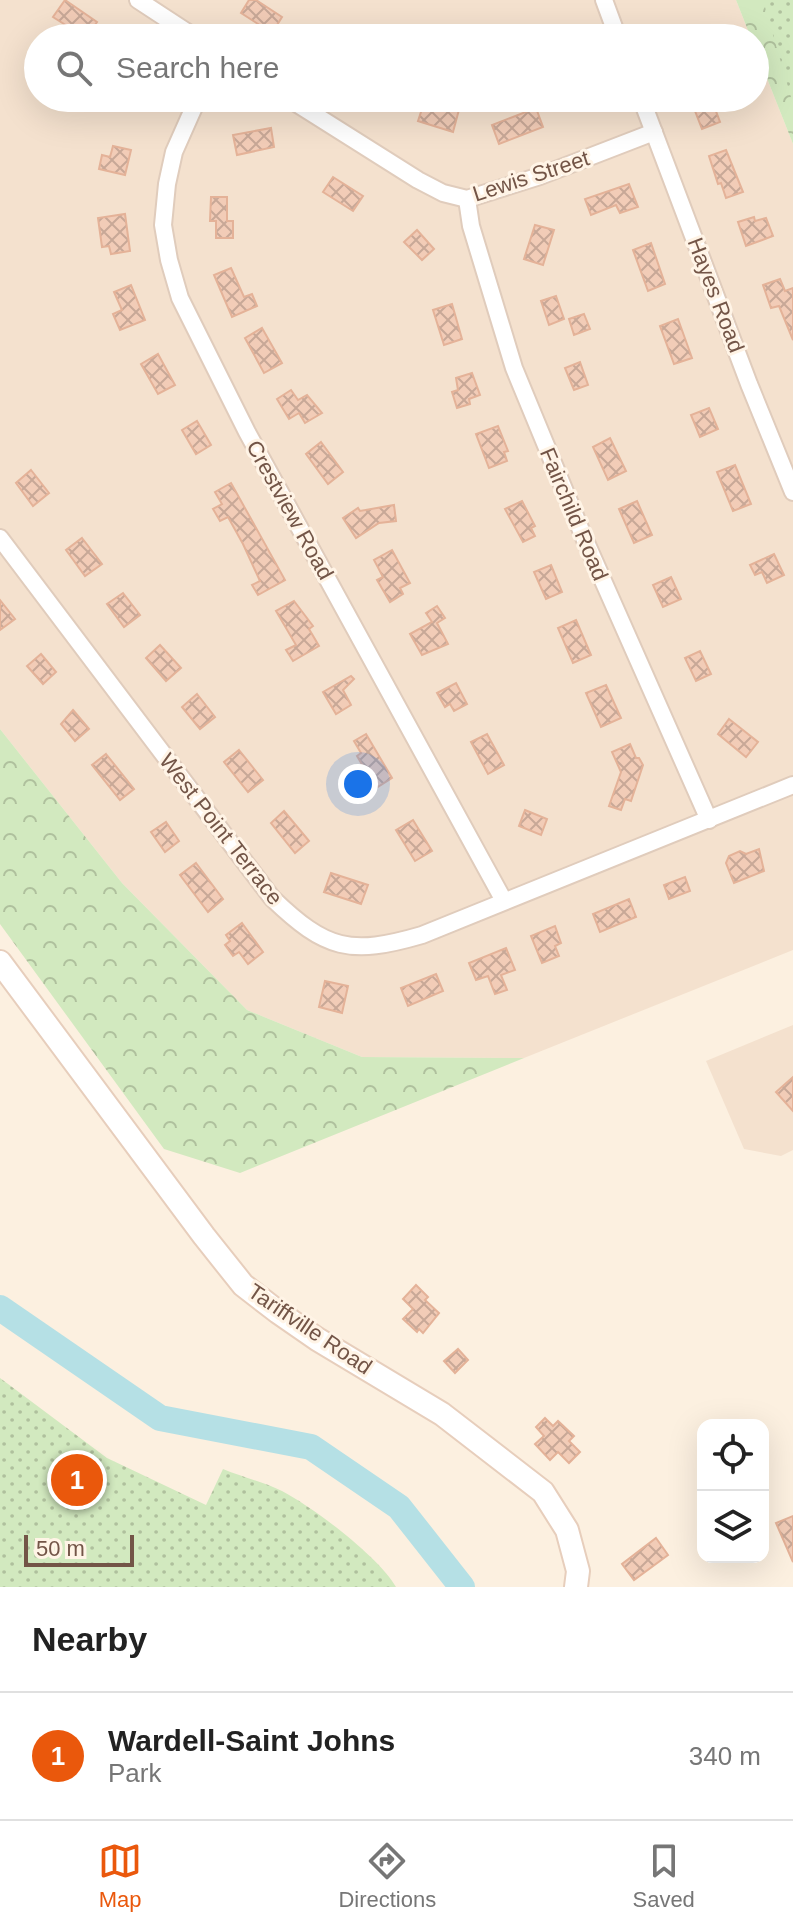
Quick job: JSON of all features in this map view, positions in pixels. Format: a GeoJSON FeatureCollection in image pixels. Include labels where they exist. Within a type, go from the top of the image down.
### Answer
{"type":"FeatureCollection","features":[{"type":"Feature","properties":{"kind":"main road","name":"Tariffville Road"},"geometry":{"type":"LineString","coordinates":[[0,962],[243,1285],[317,1339],[442,1414],[543,1492],[567,1530],[578,1571],[576,1587]]}},
{"type":"Feature","properties":{"kind":"street"},"geometry":{"type":"LineString","coordinates":[[138,0],[175,24]]}},
{"type":"Feature","properties":{"kind":"street"},"geometry":{"type":"LineString","coordinates":[[604,0],[613,24]]}},
{"type":"Feature","properties":{"kind":"street","name":"Crestview Road"},"geometry":{"type":"LineString","coordinates":[[192,112],[174,152],[163,225],[180,298],[247,432],[504,901]]}},
{"type":"Feature","properties":{"kind":"street","name":"Lewis Street"},"geometry":{"type":"LineString","coordinates":[[310,112],[418,180],[443,193],[467,199],[540,176],[654,132]]}},
{"type":"Feature","properties":{"kind":"street","name":"Hayes Road"},"geometry":{"type":"LineString","coordinates":[[646,112],[793,492]]}},
{"type":"Feature","properties":{"kind":"street","name":"Fairchild Road"},"geometry":{"type":"LineString","coordinates":[[467,199],[471,226],[510,354],[542,440],[709,820]]}},
{"type":"Feature","properties":{"kind":"street","name":"West Point Terrace"},"geometry":{"type":"LineString","coordinates":[[0,538],[272,898],[294,920],[317,935],[340,944],[367,948],[422,935],[793,785]]}},
{"type":"Feature","properties":{"kind":"shaded area"},"geometry":{"type":"Polygon","coordinates":[[[0,0],[736,0],[745,24],[24,24],[24,112],[769,112],[769,83],[793,144],[793,950],[524,1058],[362,1057],[247,1010],[122,883],[0,729],[0,0]]]}},
{"type":"Feature","properties":{"kind":"shaded area"},"geometry":{"type":"Polygon","coordinates":[[[793,1025],[793,1150],[781,1156],[744,1149],[706,1061],[793,1025]]]}},
{"type":"Feature","properties":{"kind":"green space"},"geometry":{"type":"Polygon","coordinates":[[[736,0],[793,0],[793,144],[769,83],[769,24],[745,24],[736,0]]]}},
{"type":"Feature","properties":{"kind":"green space"},"geometry":{"type":"Polygon","coordinates":[[[763,0],[793,0],[793,104],[763,0]]]}},
{"type":"Feature","properties":{"kind":"green space"},"geometry":{"type":"Polygon","coordinates":[[[0,729],[122,883],[247,1010],[362,1057],[524,1058],[240,1173],[164,1149],[0,924],[0,729]]]}},
{"type":"Feature","properties":{"kind":"green space"},"geometry":{"type":"Polygon","coordinates":[[[0,1378],[107,1458],[206,1505],[223,1469],[282,1491],[344,1534],[375,1561],[396,1587],[0,1587],[0,1378]]]}},
{"type":"Feature","properties":{"kind":"building"},"geometry":{"type":"Polygon","coordinates":[[[65,0],[97,22],[64,24],[53,17],[65,0]]]}},
{"type":"Feature","properties":{"kind":"building"},"geometry":{"type":"Polygon","coordinates":[[[249,0],[256,0],[282,17],[278,24],[258,24],[241,13],[249,0]]]}},
{"type":"Feature","properties":{"kind":"building"},"geometry":{"type":"Polygon","coordinates":[[[421,112],[458,112],[453,132],[418,121],[421,112]]]}},
{"type":"Feature","properties":{"kind":"building"},"geometry":{"type":"Polygon","coordinates":[[[526,112],[537,112],[543,127],[499,144],[492,125],[526,112]]]}},
{"type":"Feature","properties":{"kind":"building"},"geometry":{"type":"Polygon","coordinates":[[[695,112],[716,112],[720,122],[702,129],[695,112]]]}},
{"type":"Feature","properties":{"kind":"building"},"geometry":{"type":"Polygon","coordinates":[[[271,128],[274,147],[237,155],[233,135],[271,128]]]}},
{"type":"Feature","properties":{"kind":"building"},"geometry":{"type":"Polygon","coordinates":[[[113,146],[131,150],[125,175],[99,169],[102,155],[110,157],[113,146]]]}},
{"type":"Feature","properties":{"kind":"building"},"geometry":{"type":"Polygon","coordinates":[[[726,150],[743,192],[726,198],[709,156],[726,150]]]}},
{"type":"Feature","properties":{"kind":"building"},"geometry":{"type":"Polygon","coordinates":[[[333,177],[363,196],[353,211],[323,192],[333,177]]]}},
{"type":"Feature","properties":{"kind":"building"},"geometry":{"type":"Polygon","coordinates":[[[629,184],[638,207],[620,213],[616,205],[591,215],[585,199],[629,184]]]}},
{"type":"Feature","properties":{"kind":"building"},"geometry":{"type":"Polygon","coordinates":[[[211,197],[227,197],[227,221],[233,221],[233,238],[216,238],[216,221],[210,221],[211,197]]]}},
{"type":"Feature","properties":{"kind":"building"},"geometry":{"type":"Polygon","coordinates":[[[125,214],[130,251],[111,254],[109,246],[102,247],[98,218],[125,214]]]}},
{"type":"Feature","properties":{"kind":"building"},"geometry":{"type":"Polygon","coordinates":[[[754,217],[755,221],[766,218],[773,236],[746,246],[738,222],[754,217]]]}},
{"type":"Feature","properties":{"kind":"building"},"geometry":{"type":"Polygon","coordinates":[[[535,225],[554,230],[543,265],[524,259],[535,225]]]}},
{"type":"Feature","properties":{"kind":"building"},"geometry":{"type":"Polygon","coordinates":[[[417,230],[434,249],[422,260],[404,242],[417,230]]]}},
{"type":"Feature","properties":{"kind":"building"},"geometry":{"type":"Polygon","coordinates":[[[651,243],[665,284],[648,291],[633,250],[651,243]]]}},
{"type":"Feature","properties":{"kind":"building"},"geometry":{"type":"Polygon","coordinates":[[[231,268],[244,297],[252,294],[257,306],[232,317],[214,275],[231,268]]]}},
{"type":"Feature","properties":{"kind":"building"},"geometry":{"type":"Polygon","coordinates":[[[780,279],[785,291],[793,288],[793,340],[779,306],[771,308],[763,285],[780,279]]]}},
{"type":"Feature","properties":{"kind":"building"},"geometry":{"type":"Polygon","coordinates":[[[131,285],[145,320],[120,330],[113,314],[122,310],[114,292],[131,285]]]}},
{"type":"Feature","properties":{"kind":"building"},"geometry":{"type":"Polygon","coordinates":[[[556,296],[564,319],[549,325],[541,301],[556,296]]]}},
{"type":"Feature","properties":{"kind":"building"},"geometry":{"type":"Polygon","coordinates":[[[452,304],[462,339],[444,345],[433,310],[452,304]]]}},
{"type":"Feature","properties":{"kind":"building"},"geometry":{"type":"Polygon","coordinates":[[[584,314],[590,329],[574,335],[569,319],[584,314]]]}},
{"type":"Feature","properties":{"kind":"building"},"geometry":{"type":"Polygon","coordinates":[[[678,319],[692,358],[674,364],[660,326],[678,319]]]}},
{"type":"Feature","properties":{"kind":"building"},"geometry":{"type":"Polygon","coordinates":[[[262,328],[282,363],[264,373],[245,338],[262,328]]]}},
{"type":"Feature","properties":{"kind":"building"},"geometry":{"type":"Polygon","coordinates":[[[158,354],[175,385],[158,394],[141,364],[158,354]]]}},
{"type":"Feature","properties":{"kind":"building"},"geometry":{"type":"Polygon","coordinates":[[[580,362],[588,385],[574,390],[565,368],[580,362]]]}},
{"type":"Feature","properties":{"kind":"building"},"geometry":{"type":"Polygon","coordinates":[[[472,373],[480,395],[469,399],[470,404],[457,408],[452,392],[458,390],[456,378],[472,373]]]}},
{"type":"Feature","properties":{"kind":"building"},"geometry":{"type":"Polygon","coordinates":[[[291,390],[298,400],[307,395],[322,413],[305,423],[299,413],[289,419],[277,399],[291,390]]]}},
{"type":"Feature","properties":{"kind":"building"},"geometry":{"type":"Polygon","coordinates":[[[709,408],[718,429],[700,437],[691,415],[709,408]]]}},
{"type":"Feature","properties":{"kind":"building"},"geometry":{"type":"Polygon","coordinates":[[[197,421],[211,445],[196,454],[182,430],[197,421]]]}},
{"type":"Feature","properties":{"kind":"building"},"geometry":{"type":"Polygon","coordinates":[[[498,426],[508,451],[504,452],[507,461],[489,468],[476,434],[498,426]]]}},
{"type":"Feature","properties":{"kind":"building"},"geometry":{"type":"Polygon","coordinates":[[[610,438],[626,471],[608,480],[593,447],[610,438]]]}},
{"type":"Feature","properties":{"kind":"building"},"geometry":{"type":"Polygon","coordinates":[[[321,442],[343,472],[328,484],[306,454],[321,442]]]}},
{"type":"Feature","properties":{"kind":"building"},"geometry":{"type":"Polygon","coordinates":[[[735,465],[751,504],[733,511],[717,472],[735,465]]]}},
{"type":"Feature","properties":{"kind":"building"},"geometry":{"type":"Polygon","coordinates":[[[31,470],[49,493],[33,506],[16,483],[31,470]]]}},
{"type":"Feature","properties":{"kind":"building"},"geometry":{"type":"Polygon","coordinates":[[[231,483],[285,580],[258,595],[252,585],[260,581],[243,544],[228,517],[220,521],[213,509],[222,504],[215,492],[231,483]]]}},
{"type":"Feature","properties":{"kind":"building"},"geometry":{"type":"Polygon","coordinates":[[[522,501],[535,526],[531,528],[535,536],[523,542],[505,509],[522,501]]]}},
{"type":"Feature","properties":{"kind":"building"},"geometry":{"type":"Polygon","coordinates":[[[637,501],[652,535],[634,543],[619,509],[637,501]]]}},
{"type":"Feature","properties":{"kind":"building"},"geometry":{"type":"Polygon","coordinates":[[[394,505],[396,521],[379,523],[356,538],[343,518],[358,508],[360,511],[394,505]]]}},
{"type":"Feature","properties":{"kind":"building"},"geometry":{"type":"Polygon","coordinates":[[[82,538],[102,564],[85,576],[66,550],[82,538]]]}},
{"type":"Feature","properties":{"kind":"building"},"geometry":{"type":"Polygon","coordinates":[[[392,550],[410,583],[400,588],[403,594],[390,602],[377,580],[383,577],[374,560],[392,550]]]}},
{"type":"Feature","properties":{"kind":"building"},"geometry":{"type":"Polygon","coordinates":[[[774,554],[784,575],[767,583],[762,572],[755,575],[750,565],[774,554]]]}},
{"type":"Feature","properties":{"kind":"building"},"geometry":{"type":"Polygon","coordinates":[[[551,565],[562,592],[546,599],[534,572],[551,565]]]}},
{"type":"Feature","properties":{"kind":"building"},"geometry":{"type":"Polygon","coordinates":[[[671,577],[681,599],[663,607],[653,585],[671,577]]]}},
{"type":"Feature","properties":{"kind":"building"},"geometry":{"type":"Polygon","coordinates":[[[123,593],[140,615],[124,627],[107,604],[123,593]]]}},
{"type":"Feature","properties":{"kind":"building"},"geometry":{"type":"Polygon","coordinates":[[[0,600],[15,619],[0,630],[0,600]]]}},
{"type":"Feature","properties":{"kind":"building"},"geometry":{"type":"Polygon","coordinates":[[[294,601],[313,626],[309,629],[319,646],[293,661],[286,650],[296,645],[276,611],[294,601]]]}},
{"type":"Feature","properties":{"kind":"building"},"geometry":{"type":"Polygon","coordinates":[[[437,606],[445,618],[437,623],[448,644],[422,655],[410,634],[432,622],[426,613],[437,606]]]}},
{"type":"Feature","properties":{"kind":"building"},"geometry":{"type":"Polygon","coordinates":[[[576,620],[591,655],[573,663],[558,628],[576,620]]]}},
{"type":"Feature","properties":{"kind":"building"},"geometry":{"type":"Polygon","coordinates":[[[160,645],[181,668],[166,681],[146,658],[160,645]]]}},
{"type":"Feature","properties":{"kind":"building"},"geometry":{"type":"Polygon","coordinates":[[[700,651],[711,674],[696,681],[685,658],[700,651]]]}},
{"type":"Feature","properties":{"kind":"building"},"geometry":{"type":"Polygon","coordinates":[[[41,654],[56,672],[43,684],[27,666],[41,654]]]}},
{"type":"Feature","properties":{"kind":"building"},"geometry":{"type":"Polygon","coordinates":[[[351,676],[354,679],[343,690],[351,705],[336,714],[323,692],[351,676]]]}},
{"type":"Feature","properties":{"kind":"building"},"geometry":{"type":"Polygon","coordinates":[[[456,683],[467,704],[454,711],[450,704],[445,707],[437,693],[456,683]]]}},
{"type":"Feature","properties":{"kind":"building"},"geometry":{"type":"Polygon","coordinates":[[[606,685],[621,718],[601,727],[586,693],[606,685]]]}},
{"type":"Feature","properties":{"kind":"building"},"geometry":{"type":"Polygon","coordinates":[[[197,694],[215,717],[200,729],[182,707],[197,694]]]}},
{"type":"Feature","properties":{"kind":"building"},"geometry":{"type":"Polygon","coordinates":[[[73,710],[89,729],[75,741],[61,724],[73,710]]]}},
{"type":"Feature","properties":{"kind":"building"},"geometry":{"type":"Polygon","coordinates":[[[729,719],[758,742],[746,757],[718,734],[729,719]]]}},
{"type":"Feature","properties":{"kind":"building"},"geometry":{"type":"Polygon","coordinates":[[[366,734],[392,778],[376,788],[357,756],[361,753],[354,741],[366,734]]]}},
{"type":"Feature","properties":{"kind":"building"},"geometry":{"type":"Polygon","coordinates":[[[487,734],[504,765],[488,774],[471,742],[487,734]]]}},
{"type":"Feature","properties":{"kind":"building"},"geometry":{"type":"Polygon","coordinates":[[[630,744],[643,765],[631,801],[625,799],[621,810],[609,806],[621,772],[612,752],[630,744]]]}},
{"type":"Feature","properties":{"kind":"building"},"geometry":{"type":"Polygon","coordinates":[[[239,750],[263,780],[248,792],[224,762],[239,750]]]}},
{"type":"Feature","properties":{"kind":"building"},"geometry":{"type":"Polygon","coordinates":[[[106,754],[134,789],[120,800],[92,765],[106,754]]]}},
{"type":"Feature","properties":{"kind":"building"},"geometry":{"type":"Polygon","coordinates":[[[525,810],[547,819],[541,835],[519,826],[525,810]]]}},
{"type":"Feature","properties":{"kind":"building"},"geometry":{"type":"Polygon","coordinates":[[[284,811],[309,841],[295,853],[271,823],[284,811]]]}},
{"type":"Feature","properties":{"kind":"building"},"geometry":{"type":"Polygon","coordinates":[[[413,820],[432,851],[415,861],[396,830],[413,820]]]}},
{"type":"Feature","properties":{"kind":"building"},"geometry":{"type":"Polygon","coordinates":[[[166,822],[179,841],[165,852],[151,832],[166,822]]]}},
{"type":"Feature","properties":{"kind":"building"},"geometry":{"type":"Polygon","coordinates":[[[759,849],[764,871],[734,883],[726,863],[729,856],[759,849]]]}},
{"type":"Feature","properties":{"kind":"building"},"geometry":{"type":"Polygon","coordinates":[[[196,863],[223,899],[208,912],[180,875],[196,863]]]}},
{"type":"Feature","properties":{"kind":"building"},"geometry":{"type":"Polygon","coordinates":[[[331,873],[368,885],[361,904],[324,892],[331,873]]]}},
{"type":"Feature","properties":{"kind":"building"},"geometry":{"type":"Polygon","coordinates":[[[685,877],[690,891],[669,899],[664,885],[685,877]]]}},
{"type":"Feature","properties":{"kind":"building"},"geometry":{"type":"Polygon","coordinates":[[[629,899],[636,917],[600,932],[593,914],[629,899]]]}},
{"type":"Feature","properties":{"kind":"building"},"geometry":{"type":"Polygon","coordinates":[[[242,923],[263,952],[248,964],[239,952],[233,956],[225,945],[230,941],[226,935],[242,923]]]}},
{"type":"Feature","properties":{"kind":"building"},"geometry":{"type":"Polygon","coordinates":[[[555,926],[561,943],[555,946],[559,956],[542,963],[531,936],[555,926]]]}},
{"type":"Feature","properties":{"kind":"building"},"geometry":{"type":"Polygon","coordinates":[[[506,948],[515,970],[501,975],[507,990],[495,994],[488,976],[476,980],[469,963],[506,948]]]}},
{"type":"Feature","properties":{"kind":"building"},"geometry":{"type":"Polygon","coordinates":[[[436,974],[443,991],[408,1006],[401,988],[436,974]]]}},
{"type":"Feature","properties":{"kind":"building"},"geometry":{"type":"Polygon","coordinates":[[[325,981],[348,986],[342,1013],[319,1007],[325,981]]]}},
{"type":"Feature","properties":{"kind":"building"},"geometry":{"type":"Polygon","coordinates":[[[793,1077],[793,1111],[776,1092],[793,1077]]]}},
{"type":"Feature","properties":{"kind":"building"},"geometry":{"type":"Polygon","coordinates":[[[416,1285],[428,1297],[425,1300],[439,1313],[423,1333],[419,1329],[417,1332],[403,1319],[413,1309],[403,1299],[416,1285]]]}},
{"type":"Feature","properties":{"kind":"building"},"geometry":{"type":"Polygon","coordinates":[[[458,1349],[468,1360],[455,1373],[444,1361],[458,1349]]]}},
{"type":"Feature","properties":{"kind":"building"},"geometry":{"type":"Polygon","coordinates":[[[545,1418],[553,1426],[558,1421],[574,1436],[569,1441],[580,1452],[569,1463],[558,1452],[550,1460],[535,1444],[544,1436],[536,1427],[545,1418]]]}},
{"type":"Feature","properties":{"kind":"building"},"geometry":{"type":"Polygon","coordinates":[[[793,1516],[793,1562],[776,1523],[793,1516]]]}},
{"type":"Feature","properties":{"kind":"building"},"geometry":{"type":"Polygon","coordinates":[[[656,1538],[668,1555],[634,1580],[622,1564],[656,1538]]]}},
{"type":"Feature","properties":{"kind":"waterway"},"geometry":{"type":"LineString","coordinates":[[0,1308],[160,1418],[311,1447],[399,1507],[462,1587]]}},
{"type":"Feature","properties":{"kind":"place","name":"Wardell-Saint Johns"},"geometry":{"type":"Point","coordinates":[77,1480]}}]}
